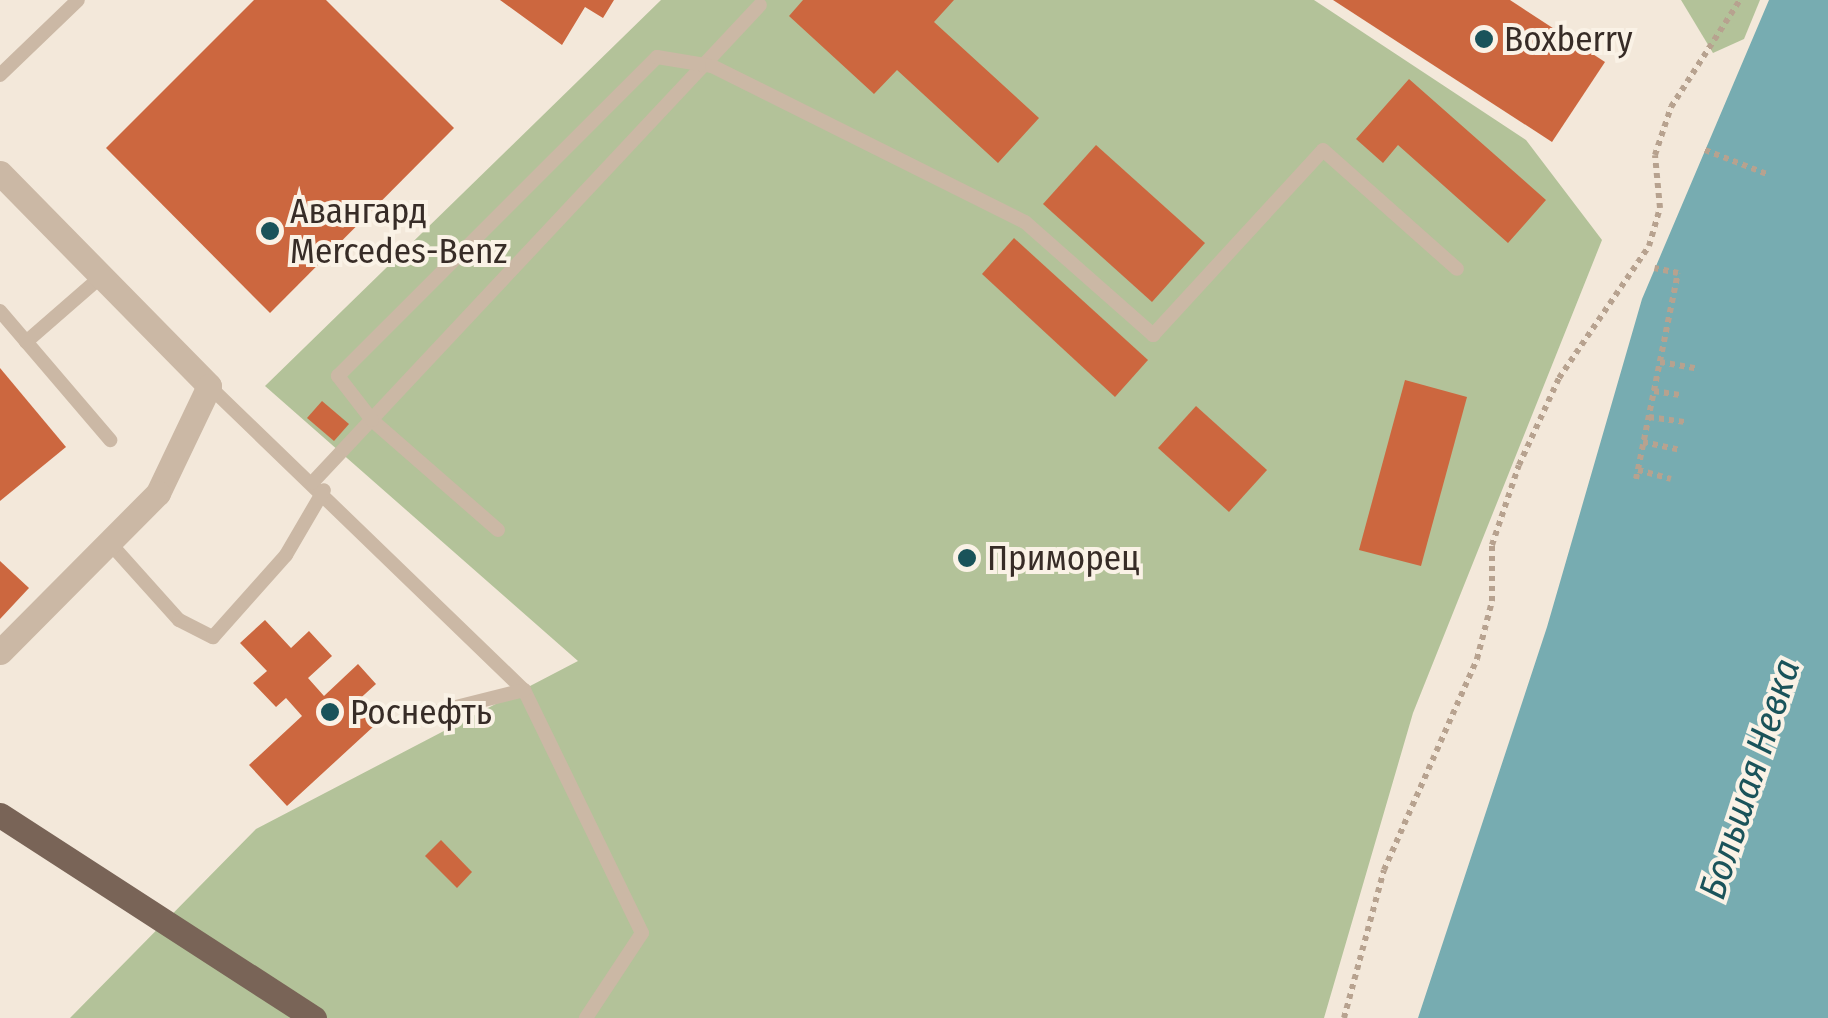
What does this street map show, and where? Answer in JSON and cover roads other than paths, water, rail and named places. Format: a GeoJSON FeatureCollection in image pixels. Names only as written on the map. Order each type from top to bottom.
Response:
{"type":"FeatureCollection","features":[{"type":"Feature","properties":{"kind":"main road"},"geometry":{"type":"LineString","coordinates":[[0,814],[314,1018]]}},
{"type":"Feature","properties":{"kind":"street"},"geometry":{"type":"LineString","coordinates":[[0,174],[103,274],[208,386],[179,462],[0,652]]}},
{"type":"Feature","properties":{"kind":"lane"},"geometry":{"type":"LineString","coordinates":[[0,75],[78,0]]}},
{"type":"Feature","properties":{"kind":"lane"},"geometry":{"type":"LineString","coordinates":[[106,540],[180,620],[213,637],[286,555],[318,487],[372,420],[712,66],[760,5]]}},
{"type":"Feature","properties":{"kind":"lane"},"geometry":{"type":"LineString","coordinates":[[498,530],[372,420],[338,376],[657,57],[712,66],[1025,222],[1153,335],[1323,150],[1457,269]]}},
{"type":"Feature","properties":{"kind":"lane"},"geometry":{"type":"LineString","coordinates":[[26,342],[103,274]]}},
{"type":"Feature","properties":{"kind":"lane"},"geometry":{"type":"LineString","coordinates":[[0,312],[110,440]]}},
{"type":"Feature","properties":{"kind":"lane"},"geometry":{"type":"LineString","coordinates":[[208,386],[318,487],[524,690],[642,932],[586,1018]]}},
{"type":"Feature","properties":{"kind":"lane"},"geometry":{"type":"LineString","coordinates":[[404,720],[524,690]]}},
{"type":"Feature","properties":{"kind":"water","name":"Большая Невка"},"geometry":{"type":"Polygon","coordinates":[[[1769,0],[1828,0],[1828,1018],[1418,1018],[1547,627],[1642,299],[1769,0]]]}},
{"type":"Feature","properties":{"kind":"place","name":"Boxberry"},"geometry":{"type":"Point","coordinates":[1484,39]}},
{"type":"Feature","properties":{"kind":"place","name":"Авангард Mercedes-Benz"},"geometry":{"type":"Point","coordinates":[270,231]}},
{"type":"Feature","properties":{"kind":"place","name":"Приморец"},"geometry":{"type":"Point","coordinates":[967,558]}},
{"type":"Feature","properties":{"kind":"place","name":"Роснефть"},"geometry":{"type":"Point","coordinates":[330,712]}}]}
